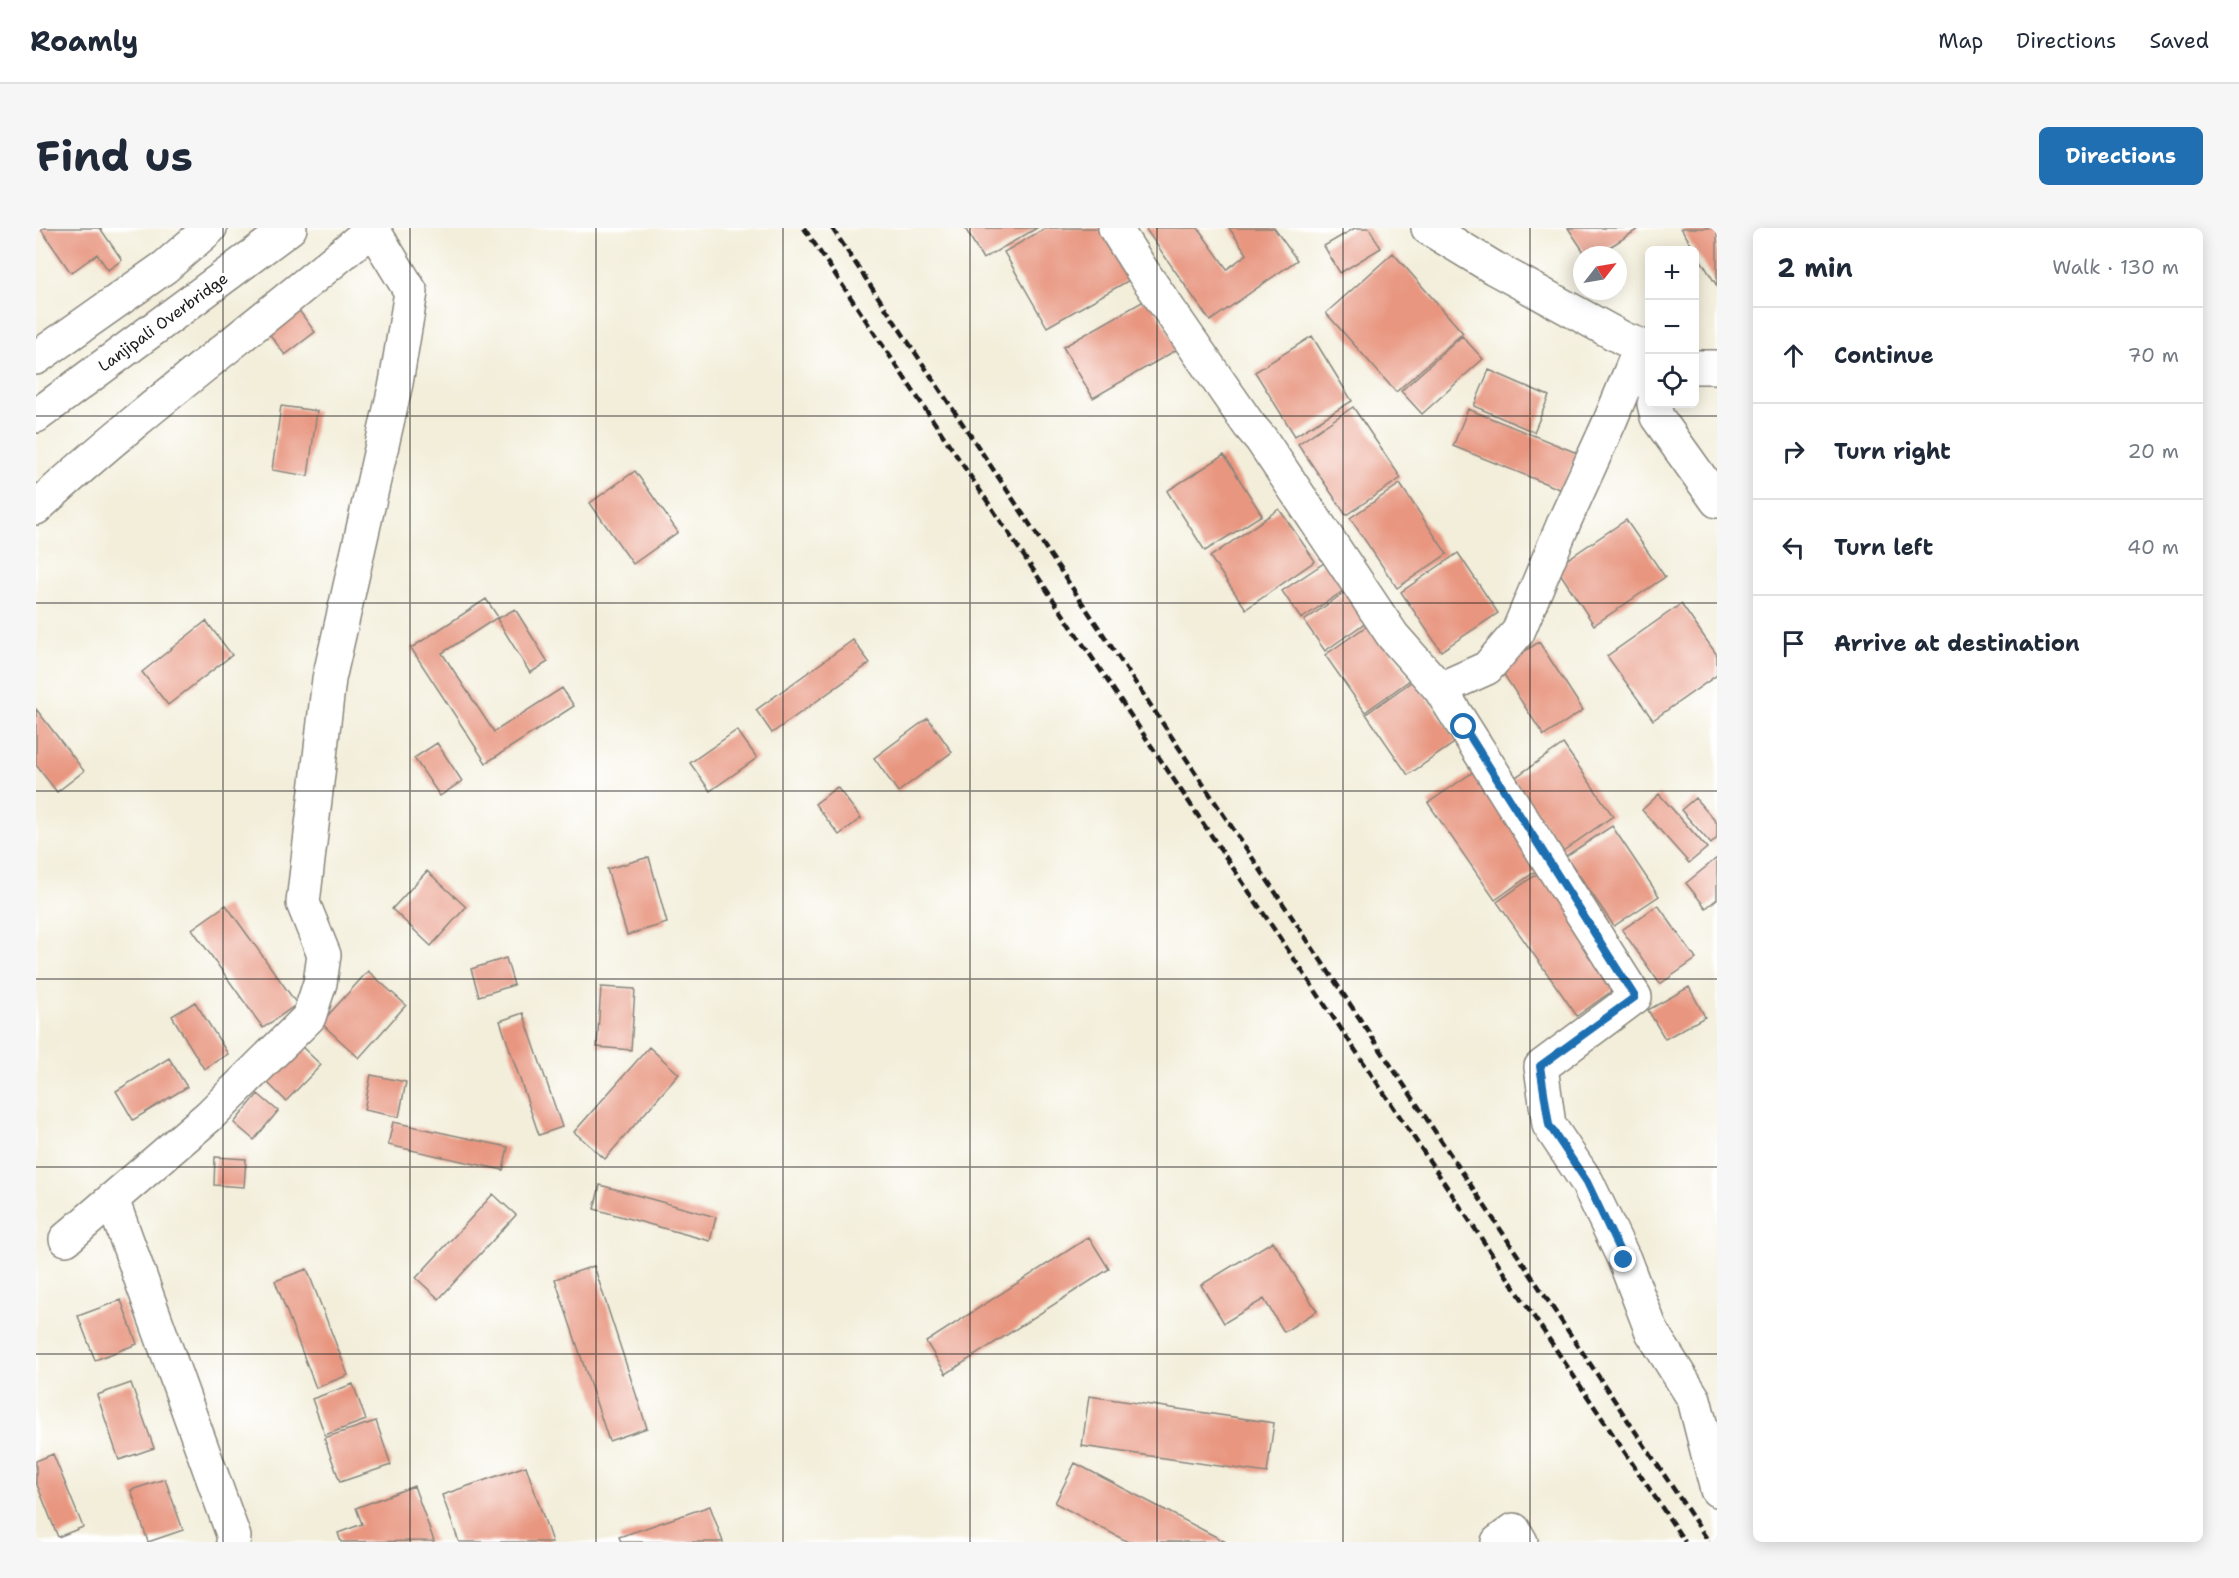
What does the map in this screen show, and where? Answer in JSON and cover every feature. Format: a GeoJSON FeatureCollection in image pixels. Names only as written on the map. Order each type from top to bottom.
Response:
{"type":"FeatureCollection","features":[{"type":"Feature","properties":{"kind":"street"},"geometry":{"type":"LineString","coordinates":[[36,358],[165,267],[210,228]]}},
{"type":"Feature","properties":{"kind":"street","name":"Lanjipali Overbridge"},"geometry":{"type":"LineString","coordinates":[[36,416],[290,228]]}},
{"type":"Feature","properties":{"kind":"street"},"geometry":{"type":"LineString","coordinates":[[36,508],[84,464],[260,323],[372,228],[411,292],[396,383],[329,679],[303,903],[324,955],[320,983],[309,1017],[209,1116],[66,1239]]}},
{"type":"Feature","properties":{"kind":"street"},"geometry":{"type":"LineString","coordinates":[[1115,228],[1149,282],[1268,449],[1393,636],[1440,689],[1635,997],[1540,1066],[1549,1125],[1587,1182],[1624,1260],[1652,1332],[1694,1399],[1717,1490]]}},
{"type":"Feature","properties":{"kind":"street"},"geometry":{"type":"LineString","coordinates":[[1428,228],[1494,268],[1624,339],[1645,347],[1564,520],[1518,632],[1487,668],[1440,689]]}},
{"type":"Feature","properties":{"kind":"street"},"geometry":{"type":"LineString","coordinates":[[1699,368],[1717,367]]}},
{"type":"Feature","properties":{"kind":"street"},"geometry":{"type":"LineString","coordinates":[[1655,408],[1657,417],[1717,501]]}},
{"type":"Feature","properties":{"kind":"street"},"geometry":{"type":"LineString","coordinates":[[112,1199],[234,1537],[233,1542]]}},
{"type":"Feature","properties":{"kind":"street"},"geometry":{"type":"LineString","coordinates":[[1498,1542],[1514,1530],[1521,1542]]}},
{"type":"Feature","properties":{"kind":"building"},"geometry":{"type":"Polygon","coordinates":[[[40,228],[100,228],[122,260],[108,270],[97,254],[71,273],[40,228]]]}},
{"type":"Feature","properties":{"kind":"building"},"geometry":{"type":"Polygon","coordinates":[[[965,228],[1037,228],[983,259],[965,228]]]}},
{"type":"Feature","properties":{"kind":"building"},"geometry":{"type":"Polygon","coordinates":[[[1046,228],[1104,228],[1133,278],[1047,327],[1004,252],[1046,228]]]}},
{"type":"Feature","properties":{"kind":"building"},"geometry":{"type":"Polygon","coordinates":[[[1145,228],[1198,228],[1227,269],[1247,254],[1229,228],[1274,228],[1297,260],[1210,321],[1145,228]]]}},
{"type":"Feature","properties":{"kind":"building"},"geometry":{"type":"Polygon","coordinates":[[[1355,228],[1369,228],[1381,248],[1340,273],[1324,246],[1355,228]]]}},
{"type":"Feature","properties":{"kind":"building"},"geometry":{"type":"Polygon","coordinates":[[[1568,228],[1640,228],[1611,246],[1580,246],[1568,228]]]}},
{"type":"Feature","properties":{"kind":"building"},"geometry":{"type":"Polygon","coordinates":[[[1681,228],[1717,228],[1717,286],[1699,257],[1699,246],[1692,246],[1681,228]]]}},
{"type":"Feature","properties":{"kind":"building"},"geometry":{"type":"Polygon","coordinates":[[[1393,253],[1463,333],[1396,392],[1326,313],[1393,253]]]}},
{"type":"Feature","properties":{"kind":"building"},"geometry":{"type":"Polygon","coordinates":[[[1149,298],[1178,349],[1093,398],[1063,347],[1149,298]]]}},
{"type":"Feature","properties":{"kind":"building"},"geometry":{"type":"Polygon","coordinates":[[[292,301],[315,332],[285,355],[262,324],[292,301]]]}},
{"type":"Feature","properties":{"kind":"building"},"geometry":{"type":"Polygon","coordinates":[[[1312,336],[1352,401],[1295,436],[1255,372],[1312,336]]]}},
{"type":"Feature","properties":{"kind":"building"},"geometry":{"type":"Polygon","coordinates":[[[1462,336],[1483,359],[1422,414],[1401,391],[1462,336]]]}},
{"type":"Feature","properties":{"kind":"building"},"geometry":{"type":"Polygon","coordinates":[[[1489,370],[1549,396],[1534,432],[1474,406],[1489,370]]]}},
{"type":"Feature","properties":{"kind":"building"},"geometry":{"type":"Polygon","coordinates":[[[281,406],[317,411],[308,476],[272,470],[281,406]]]}},
{"type":"Feature","properties":{"kind":"building"},"geometry":{"type":"Polygon","coordinates":[[[1353,407],[1401,478],[1346,515],[1298,444],[1353,407]]]}},
{"type":"Feature","properties":{"kind":"building"},"geometry":{"type":"Polygon","coordinates":[[[1468,409],[1577,453],[1562,490],[1453,446],[1468,409]]]}},
{"type":"Feature","properties":{"kind":"building"},"geometry":{"type":"Polygon","coordinates":[[[1224,455],[1262,515],[1205,551],[1167,491],[1224,455]]]}},
{"type":"Feature","properties":{"kind":"building"},"geometry":{"type":"Polygon","coordinates":[[[635,471],[678,532],[633,564],[590,503],[635,471]]]}},
{"type":"Feature","properties":{"kind":"building"},"geometry":{"type":"Polygon","coordinates":[[[1400,484],[1447,554],[1397,588],[1350,518],[1400,484]]]}},
{"type":"Feature","properties":{"kind":"building"},"geometry":{"type":"Polygon","coordinates":[[[1279,509],[1315,561],[1246,609],[1210,557],[1279,509]]]}},
{"type":"Feature","properties":{"kind":"building"},"geometry":{"type":"Polygon","coordinates":[[[1626,520],[1665,577],[1594,625],[1556,567],[1626,520]]]}},
{"type":"Feature","properties":{"kind":"building"},"geometry":{"type":"Polygon","coordinates":[[[1458,553],[1498,613],[1441,651],[1401,592],[1458,553]]]}},
{"type":"Feature","properties":{"kind":"building"},"geometry":{"type":"Polygon","coordinates":[[[1327,561],[1346,589],[1301,619],[1282,591],[1327,561]]]}},
{"type":"Feature","properties":{"kind":"building"},"geometry":{"type":"Polygon","coordinates":[[[1348,590],[1369,620],[1325,651],[1304,621],[1348,590]]]}},
{"type":"Feature","properties":{"kind":"building"},"geometry":{"type":"Polygon","coordinates":[[[486,599],[498,617],[442,653],[494,732],[562,688],[574,706],[486,763],[411,648],[486,599]]]}},
{"type":"Feature","properties":{"kind":"building"},"geometry":{"type":"Polygon","coordinates":[[[1681,604],[1717,655],[1717,675],[1653,720],[1607,656],[1681,604]]]}},
{"type":"Feature","properties":{"kind":"building"},"geometry":{"type":"Polygon","coordinates":[[[515,609],[548,662],[530,673],[497,619],[515,609]]]}},
{"type":"Feature","properties":{"kind":"building"},"geometry":{"type":"Polygon","coordinates":[[[206,621],[232,655],[168,705],[142,672],[206,621]]]}},
{"type":"Feature","properties":{"kind":"building"},"geometry":{"type":"Polygon","coordinates":[[[1371,623],[1410,680],[1365,712],[1325,655],[1371,623]]]}},
{"type":"Feature","properties":{"kind":"building"},"geometry":{"type":"Polygon","coordinates":[[[853,640],[870,663],[772,733],[756,710],[853,640]]]}},
{"type":"Feature","properties":{"kind":"building"},"geometry":{"type":"Polygon","coordinates":[[[1539,642],[1583,710],[1544,736],[1499,667],[1539,642]]]}},
{"type":"Feature","properties":{"kind":"building"},"geometry":{"type":"Polygon","coordinates":[[[1414,680],[1457,741],[1408,775],[1366,714],[1414,680]]]}},
{"type":"Feature","properties":{"kind":"building"},"geometry":{"type":"Polygon","coordinates":[[[36,709],[84,771],[57,792],[36,765],[36,709]]]}},
{"type":"Feature","properties":{"kind":"building"},"geometry":{"type":"Polygon","coordinates":[[[928,718],[952,752],[898,792],[874,758],[928,718]]]}},
{"type":"Feature","properties":{"kind":"building"},"geometry":{"type":"Polygon","coordinates":[[[737,730],[757,758],[710,791],[690,763],[737,730]]]}},
{"type":"Feature","properties":{"kind":"building"},"geometry":{"type":"Polygon","coordinates":[[[437,743],[462,781],[440,796],[414,758],[437,743]]]}},
{"type":"Feature","properties":{"kind":"building"},"geometry":{"type":"Polygon","coordinates":[[[1563,744],[1613,816],[1563,851],[1513,779],[1563,744]]]}},
{"type":"Feature","properties":{"kind":"building"},"geometry":{"type":"Polygon","coordinates":[[[1476,770],[1543,866],[1495,900],[1428,803],[1476,770]]]}},
{"type":"Feature","properties":{"kind":"building"},"geometry":{"type":"Polygon","coordinates":[[[837,787],[861,818],[839,835],[815,804],[837,787]]]}},
{"type":"Feature","properties":{"kind":"building"},"geometry":{"type":"Polygon","coordinates":[[[1659,794],[1707,848],[1689,863],[1642,810],[1659,794]]]}},
{"type":"Feature","properties":{"kind":"building"},"geometry":{"type":"Polygon","coordinates":[[[1695,798],[1717,823],[1717,838],[1711,844],[1681,810],[1695,798]]]}},
{"type":"Feature","properties":{"kind":"building"},"geometry":{"type":"Polygon","coordinates":[[[1612,826],[1659,896],[1614,926],[1566,856],[1612,826]]]}},
{"type":"Feature","properties":{"kind":"building"},"geometry":{"type":"Polygon","coordinates":[[[649,857],[667,923],[627,935],[607,869],[649,857]]]}},
{"type":"Feature","properties":{"kind":"building"},"geometry":{"type":"Polygon","coordinates":[[[1717,858],[1717,899],[1706,908],[1686,883],[1717,858]]]}},
{"type":"Feature","properties":{"kind":"building"},"geometry":{"type":"Polygon","coordinates":[[[1544,869],[1623,983],[1577,1016],[1497,902],[1544,869]]]}},
{"type":"Feature","properties":{"kind":"building"},"geometry":{"type":"Polygon","coordinates":[[[427,871],[466,907],[431,946],[392,909],[427,871]]]}},
{"type":"Feature","properties":{"kind":"building"},"geometry":{"type":"Polygon","coordinates":[[[226,905],[297,1004],[263,1028],[192,929],[226,905]]]}},
{"type":"Feature","properties":{"kind":"building"},"geometry":{"type":"Polygon","coordinates":[[[1658,905],[1696,959],[1660,984],[1622,930],[1658,905]]]}},
{"type":"Feature","properties":{"kind":"building"},"geometry":{"type":"Polygon","coordinates":[[[506,958],[514,985],[479,996],[471,969],[506,958]]]}},
{"type":"Feature","properties":{"kind":"building"},"geometry":{"type":"Polygon","coordinates":[[[368,971],[406,1005],[359,1058],[321,1023],[368,971]]]}},
{"type":"Feature","properties":{"kind":"building"},"geometry":{"type":"Polygon","coordinates":[[[601,987],[635,989],[631,1050],[597,1047],[601,987]]]}},
{"type":"Feature","properties":{"kind":"building"},"geometry":{"type":"Polygon","coordinates":[[[1689,987],[1705,1017],[1665,1039],[1648,1010],[1689,987]]]}},
{"type":"Feature","properties":{"kind":"building"},"geometry":{"type":"Polygon","coordinates":[[[195,1002],[228,1054],[204,1069],[172,1016],[195,1002]]]}},
{"type":"Feature","properties":{"kind":"building"},"geometry":{"type":"Polygon","coordinates":[[[523,1013],[562,1127],[539,1135],[500,1021],[523,1013]]]}},
{"type":"Feature","properties":{"kind":"building"},"geometry":{"type":"Polygon","coordinates":[[[298,1043],[321,1065],[286,1101],[264,1079],[298,1043]]]}},
{"type":"Feature","properties":{"kind":"building"},"geometry":{"type":"Polygon","coordinates":[[[649,1047],[679,1074],[605,1159],[574,1132],[649,1047]]]}},
{"type":"Feature","properties":{"kind":"building"},"geometry":{"type":"Polygon","coordinates":[[[169,1058],[187,1087],[133,1120],[116,1091],[169,1058]]]}},
{"type":"Feature","properties":{"kind":"building"},"geometry":{"type":"Polygon","coordinates":[[[371,1075],[406,1082],[399,1117],[364,1110],[371,1075]]]}},
{"type":"Feature","properties":{"kind":"building"},"geometry":{"type":"Polygon","coordinates":[[[258,1094],[278,1111],[254,1140],[234,1123],[258,1094]]]}},
{"type":"Feature","properties":{"kind":"building"},"geometry":{"type":"Polygon","coordinates":[[[393,1122],[508,1147],[503,1170],[388,1145],[393,1122]]]}},
{"type":"Feature","properties":{"kind":"building"},"geometry":{"type":"Polygon","coordinates":[[[215,1157],[246,1159],[244,1187],[214,1185],[215,1157]]]}},
{"type":"Feature","properties":{"kind":"building"},"geometry":{"type":"Polygon","coordinates":[[[600,1185],[716,1217],[710,1241],[594,1209],[600,1185]]]}},
{"type":"Feature","properties":{"kind":"building"},"geometry":{"type":"Polygon","coordinates":[[[493,1194],[516,1215],[439,1299],[416,1278],[493,1194]]]}},
{"type":"Feature","properties":{"kind":"building"},"geometry":{"type":"Polygon","coordinates":[[[1089,1237],[1109,1269],[946,1374],[926,1342],[1089,1237]]]}},
{"type":"Feature","properties":{"kind":"building"},"geometry":{"type":"Polygon","coordinates":[[[1273,1241],[1317,1311],[1284,1332],[1264,1299],[1224,1323],[1201,1285],[1273,1241]]]}},
{"type":"Feature","properties":{"kind":"building"},"geometry":{"type":"Polygon","coordinates":[[[594,1266],[647,1428],[609,1441],[555,1279],[594,1266]]]}},
{"type":"Feature","properties":{"kind":"building"},"geometry":{"type":"Polygon","coordinates":[[[307,1269],[348,1375],[316,1388],[275,1281],[307,1269]]]}},
{"type":"Feature","properties":{"kind":"building"},"geometry":{"type":"Polygon","coordinates":[[[121,1300],[137,1344],[95,1360],[78,1316],[121,1300]]]}},
{"type":"Feature","properties":{"kind":"building"},"geometry":{"type":"Polygon","coordinates":[[[131,1383],[154,1448],[119,1460],[97,1395],[131,1383]]]}},
{"type":"Feature","properties":{"kind":"building"},"geometry":{"type":"Polygon","coordinates":[[[353,1384],[366,1420],[325,1435],[312,1399],[353,1384]]]}},
{"type":"Feature","properties":{"kind":"building"},"geometry":{"type":"Polygon","coordinates":[[[1089,1396],[1274,1423],[1267,1473],[1082,1446],[1089,1396]]]}},
{"type":"Feature","properties":{"kind":"building"},"geometry":{"type":"Polygon","coordinates":[[[376,1421],[391,1465],[340,1482],[324,1438],[376,1421]]]}},
{"type":"Feature","properties":{"kind":"building"},"geometry":{"type":"Polygon","coordinates":[[[53,1454],[83,1527],[58,1537],[36,1482],[36,1461],[53,1454]]]}},
{"type":"Feature","properties":{"kind":"building"},"geometry":{"type":"Polygon","coordinates":[[[1075,1463],[1226,1542],[1128,1542],[1055,1503],[1075,1463]]]}},
{"type":"Feature","properties":{"kind":"building"},"geometry":{"type":"Polygon","coordinates":[[[526,1466],[552,1542],[459,1542],[442,1495],[526,1466]]]}},
{"type":"Feature","properties":{"kind":"building"},"geometry":{"type":"Polygon","coordinates":[[[165,1479],[183,1530],[148,1542],[131,1490],[165,1479]]]}},
{"type":"Feature","properties":{"kind":"building"},"geometry":{"type":"Polygon","coordinates":[[[414,1486],[434,1541],[341,1542],[338,1533],[362,1524],[356,1508],[414,1486]]]}},
{"type":"Feature","properties":{"kind":"building"},"geometry":{"type":"Polygon","coordinates":[[[710,1506],[723,1542],[621,1542],[619,1537],[710,1506]]]}},
{"type":"Feature","properties":{"kind":"railway"},"geometry":{"type":"LineString","coordinates":[[804,228],[1685,1542]]}},
{"type":"Feature","properties":{"kind":"railway"},"geometry":{"type":"LineString","coordinates":[[832,228],[1709,1542]]}},
{"type":"Feature","properties":{"kind":"route"},"geometry":{"type":"LineString","coordinates":[[1464,727],[1635,997],[1540,1066],[1549,1125],[1587,1182],[1624,1260]]}}]}
